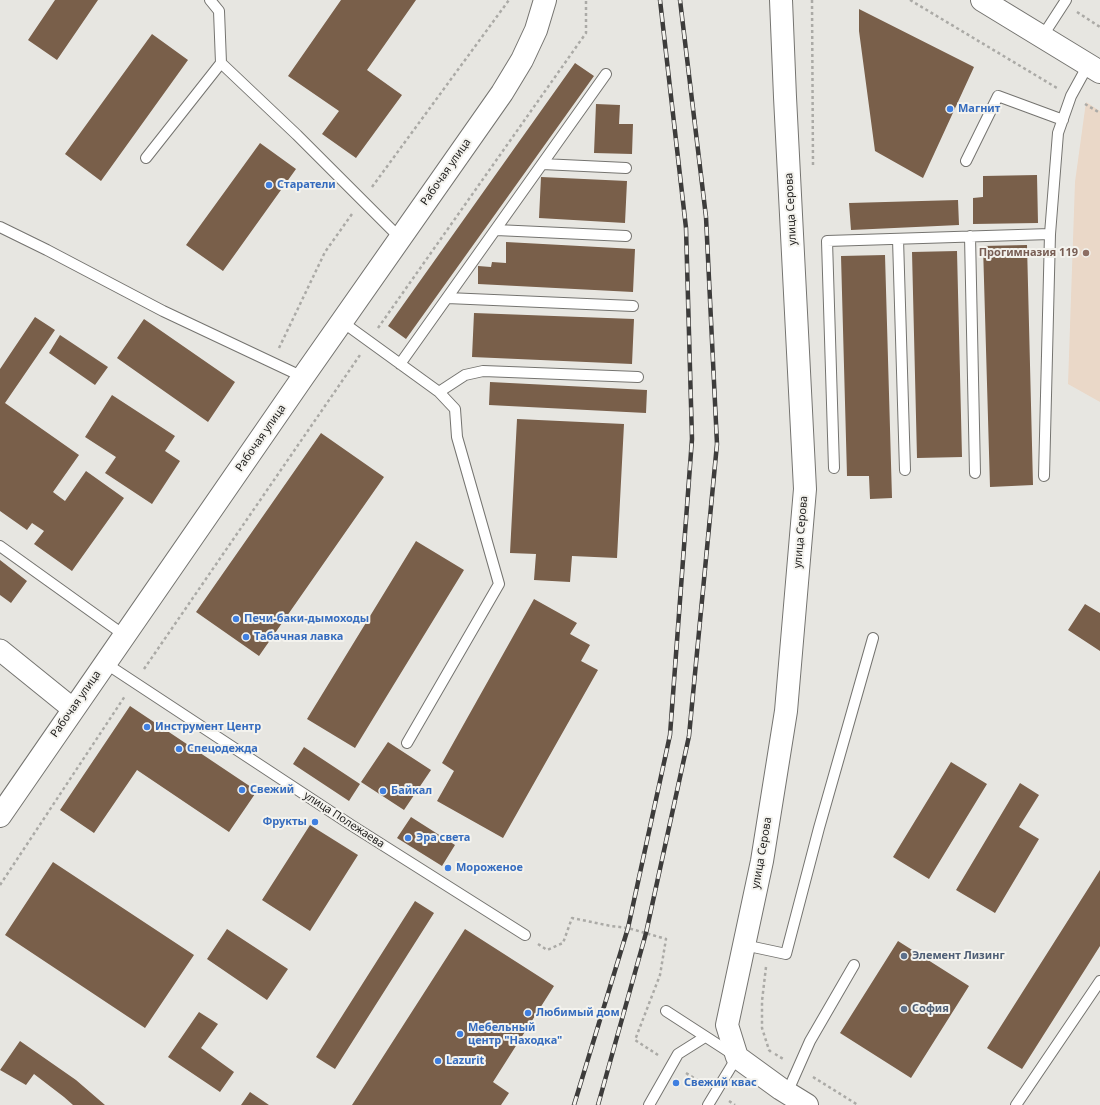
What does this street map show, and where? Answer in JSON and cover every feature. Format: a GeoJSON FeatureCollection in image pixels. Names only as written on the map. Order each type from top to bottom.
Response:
{"type":"FeatureCollection","features":[{"type":"Feature","properties":{"kind":"street","name":"Рабочая улица"},"geometry":{"type":"LineString","coordinates":[[0,816],[341,321],[502,93],[522,60],[536,30],[545,0]]}},
{"type":"Feature","properties":{"kind":"street","name":"улица Серова"},"geometry":{"type":"LineString","coordinates":[[737,1057],[727,1025],[762,861],[786,711],[805,489],[781,0]]}},
{"type":"Feature","properties":{"kind":"street"},"geometry":{"type":"LineString","coordinates":[[982,0],[1094,68]]}},
{"type":"Feature","properties":{"kind":"street"},"geometry":{"type":"LineString","coordinates":[[0,650],[73,709]]}},
{"type":"Feature","properties":{"kind":"street"},"geometry":{"type":"LineString","coordinates":[[737,1057],[806,1105]]}},
{"type":"Feature","properties":{"kind":"lane"},"geometry":{"type":"LineString","coordinates":[[146,158],[221,63],[219,11],[210,0]]}},
{"type":"Feature","properties":{"kind":"lane"},"geometry":{"type":"LineString","coordinates":[[1042,37],[1065,2]]}},
{"type":"Feature","properties":{"kind":"lane"},"geometry":{"type":"LineString","coordinates":[[221,63],[297,135],[400,238]]}},
{"type":"Feature","properties":{"kind":"lane"},"geometry":{"type":"LineString","coordinates":[[1044,476],[1050,234],[1058,133],[1071,96],[1094,68]]}},
{"type":"Feature","properties":{"kind":"lane"},"geometry":{"type":"LineString","coordinates":[[400,364],[606,74]]}},
{"type":"Feature","properties":{"kind":"lane"},"geometry":{"type":"LineString","coordinates":[[966,161],[998,96],[1063,120]]}},
{"type":"Feature","properties":{"kind":"lane"},"geometry":{"type":"LineString","coordinates":[[542,164],[626,168]]}},
{"type":"Feature","properties":{"kind":"lane"},"geometry":{"type":"LineString","coordinates":[[0,227],[163,311],[303,377]]}},
{"type":"Feature","properties":{"kind":"lane"},"geometry":{"type":"LineString","coordinates":[[496,230],[626,236]]}},
{"type":"Feature","properties":{"kind":"lane"},"geometry":{"type":"LineString","coordinates":[[834,468],[827,241],[1050,234]]}},
{"type":"Feature","properties":{"kind":"lane"},"geometry":{"type":"LineString","coordinates":[[970,236],[975,473]]}},
{"type":"Feature","properties":{"kind":"lane"},"geometry":{"type":"LineString","coordinates":[[898,239],[904,470]]}},
{"type":"Feature","properties":{"kind":"lane"},"geometry":{"type":"LineString","coordinates":[[447,298],[633,306]]}},
{"type":"Feature","properties":{"kind":"lane"},"geometry":{"type":"LineString","coordinates":[[341,321],[439,392],[455,408],[458,437],[499,584],[407,743]]}},
{"type":"Feature","properties":{"kind":"lane"},"geometry":{"type":"LineString","coordinates":[[439,392],[465,375],[483,371],[638,377]]}},
{"type":"Feature","properties":{"kind":"lane"},"geometry":{"type":"LineString","coordinates":[[0,546],[124,635]]}},
{"type":"Feature","properties":{"kind":"lane"},"geometry":{"type":"LineString","coordinates":[[744,945],[786,954],[819,828],[873,638]]}},
{"type":"Feature","properties":{"kind":"lane","name":"улица Полежаева"},"geometry":{"type":"LineString","coordinates":[[105,663],[351,826],[525,935]]}},
{"type":"Feature","properties":{"kind":"lane"},"geometry":{"type":"LineString","coordinates":[[787,1093],[810,1041],[854,965]]}},
{"type":"Feature","properties":{"kind":"lane"},"geometry":{"type":"LineString","coordinates":[[1016,1105],[1100,981]]}},
{"type":"Feature","properties":{"kind":"lane"},"geometry":{"type":"LineString","coordinates":[[666,1011],[737,1057],[708,1105]]}},
{"type":"Feature","properties":{"kind":"lane"},"geometry":{"type":"LineString","coordinates":[[649,1105],[678,1054],[705,1037]]}},
{"type":"Feature","properties":{"kind":"path"},"geometry":{"type":"LineString","coordinates":[[274,363],[278,351],[325,252],[509,0]]}},
{"type":"Feature","properties":{"kind":"path"},"geometry":{"type":"LineString","coordinates":[[0,885],[135,682],[369,341],[586,33],[586,0]]}},
{"type":"Feature","properties":{"kind":"path"},"geometry":{"type":"LineString","coordinates":[[910,0],[1100,113]]}},
{"type":"Feature","properties":{"kind":"path"},"geometry":{"type":"LineString","coordinates":[[1065,2],[1100,27]]}},
{"type":"Feature","properties":{"kind":"path"},"geometry":{"type":"LineString","coordinates":[[525,935],[547,950],[563,943],[572,918],[628,928],[646,933]]}},
{"type":"Feature","properties":{"kind":"shaded area","name":"Прогимназия 119"},"geometry":{"type":"Polygon","coordinates":[[[1086,102],[1100,111],[1100,402],[1068,384],[1075,182],[1086,102]]]}},
{"type":"Feature","properties":{"kind":"building"},"geometry":{"type":"Polygon","coordinates":[[[55,0],[98,0],[57,60],[28,40],[55,0]]]}},
{"type":"Feature","properties":{"kind":"building"},"geometry":{"type":"Polygon","coordinates":[[[341,0],[416,0],[367,70],[402,95],[356,158],[322,134],[339,111],[288,76],[341,0]]]}},
{"type":"Feature","properties":{"kind":"building"},"geometry":{"type":"Polygon","coordinates":[[[859,9],[974,67],[923,178],[875,151],[859,31],[859,9]]]}},
{"type":"Feature","properties":{"kind":"building"},"geometry":{"type":"Polygon","coordinates":[[[152,34],[188,60],[101,181],[65,154],[152,34]]]}},
{"type":"Feature","properties":{"kind":"building"},"geometry":{"type":"Polygon","coordinates":[[[575,63],[594,76],[406,339],[388,326],[575,63]]]}},
{"type":"Feature","properties":{"kind":"building"},"geometry":{"type":"Polygon","coordinates":[[[596,104],[620,105],[619,124],[633,124],[632,154],[594,153],[596,104]]]}},
{"type":"Feature","properties":{"kind":"building"},"geometry":{"type":"Polygon","coordinates":[[[260,143],[296,169],[223,271],[186,245],[260,143]]]}},
{"type":"Feature","properties":{"kind":"building"},"geometry":{"type":"Polygon","coordinates":[[[1037,175],[1038,223],[973,224],[973,198],[983,197],[983,176],[1037,175]]]}},
{"type":"Feature","properties":{"kind":"building"},"geometry":{"type":"Polygon","coordinates":[[[541,177],[627,181],[625,223],[539,218],[541,177]]]}},
{"type":"Feature","properties":{"kind":"building"},"geometry":{"type":"Polygon","coordinates":[[[958,200],[959,225],[851,230],[849,203],[958,200]]]}},
{"type":"Feature","properties":{"kind":"building"},"geometry":{"type":"Polygon","coordinates":[[[506,242],[635,249],[633,292],[478,284],[478,266],[491,267],[492,262],[506,263],[506,242]]]}},
{"type":"Feature","properties":{"kind":"building"},"geometry":{"type":"Polygon","coordinates":[[[1027,245],[1033,485],[990,487],[983,246],[1027,245]]]}},
{"type":"Feature","properties":{"kind":"building"},"geometry":{"type":"Polygon","coordinates":[[[957,251],[962,457],[917,458],[912,252],[957,251]]]}},
{"type":"Feature","properties":{"kind":"building"},"geometry":{"type":"Polygon","coordinates":[[[885,255],[892,498],[870,499],[869,476],[847,476],[841,256],[885,255]]]}},
{"type":"Feature","properties":{"kind":"building"},"geometry":{"type":"Polygon","coordinates":[[[474,313],[634,319],[632,364],[472,357],[474,313]]]}},
{"type":"Feature","properties":{"kind":"building"},"geometry":{"type":"Polygon","coordinates":[[[35,317],[55,330],[5,403],[79,455],[53,492],[65,501],[86,471],[124,498],[72,571],[34,544],[44,531],[32,523],[27,530],[0,511],[0,369],[35,317]]]}},
{"type":"Feature","properties":{"kind":"building"},"geometry":{"type":"Polygon","coordinates":[[[144,319],[235,382],[208,422],[117,358],[144,319]]]}},
{"type":"Feature","properties":{"kind":"building"},"geometry":{"type":"Polygon","coordinates":[[[60,335],[108,367],[95,385],[49,353],[60,335]]]}},
{"type":"Feature","properties":{"kind":"building"},"geometry":{"type":"Polygon","coordinates":[[[490,382],[647,390],[646,413],[489,405],[490,382]]]}},
{"type":"Feature","properties":{"kind":"building"},"geometry":{"type":"Polygon","coordinates":[[[112,395],[175,436],[165,451],[180,461],[152,504],[105,473],[116,457],[85,437],[112,395]]]}},
{"type":"Feature","properties":{"kind":"building"},"geometry":{"type":"Polygon","coordinates":[[[517,419],[624,424],[617,558],[572,556],[570,582],[534,580],[536,554],[510,553],[517,419]]]}},
{"type":"Feature","properties":{"kind":"building"},"geometry":{"type":"Polygon","coordinates":[[[321,433],[384,477],[259,656],[196,612],[321,433]]]}},
{"type":"Feature","properties":{"kind":"building"},"geometry":{"type":"Polygon","coordinates":[[[416,541],[464,570],[355,748],[307,719],[416,541]]]}},
{"type":"Feature","properties":{"kind":"building"},"geometry":{"type":"Polygon","coordinates":[[[0,560],[27,581],[11,603],[0,595],[0,560]]]}},
{"type":"Feature","properties":{"kind":"building"},"geometry":{"type":"Polygon","coordinates":[[[534,599],[577,623],[570,634],[590,645],[581,661],[598,670],[503,838],[437,801],[454,771],[442,763],[534,599]]]}},
{"type":"Feature","properties":{"kind":"building"},"geometry":{"type":"Polygon","coordinates":[[[1085,604],[1100,613],[1100,651],[1068,630],[1085,604]]]}},
{"type":"Feature","properties":{"kind":"building"},"geometry":{"type":"Polygon","coordinates":[[[130,706],[257,791],[229,832],[137,770],[94,833],[60,810],[130,706]]]}},
{"type":"Feature","properties":{"kind":"building"},"geometry":{"type":"Polygon","coordinates":[[[388,742],[431,770],[404,810],[361,782],[388,742]]]}},
{"type":"Feature","properties":{"kind":"building"},"geometry":{"type":"Polygon","coordinates":[[[304,747],[360,784],[349,801],[293,764],[304,747]]]}},
{"type":"Feature","properties":{"kind":"building"},"geometry":{"type":"Polygon","coordinates":[[[951,762],[987,784],[929,879],[893,857],[951,762]]]}},
{"type":"Feature","properties":{"kind":"building"},"geometry":{"type":"Polygon","coordinates":[[[1020,783],[1039,795],[1019,827],[1039,839],[995,913],[956,890],[1020,783]]]}},
{"type":"Feature","properties":{"kind":"building"},"geometry":{"type":"Polygon","coordinates":[[[411,817],[455,845],[442,866],[397,838],[411,817]]]}},
{"type":"Feature","properties":{"kind":"building"},"geometry":{"type":"Polygon","coordinates":[[[310,825],[358,855],[310,931],[262,900],[310,825]]]}},
{"type":"Feature","properties":{"kind":"building"},"geometry":{"type":"Polygon","coordinates":[[[53,862],[194,955],[145,1028],[5,935],[53,862]]]}},
{"type":"Feature","properties":{"kind":"building"},"geometry":{"type":"Polygon","coordinates":[[[1100,870],[1100,946],[1022,1069],[987,1048],[1100,870]]]}},
{"type":"Feature","properties":{"kind":"building"},"geometry":{"type":"Polygon","coordinates":[[[415,901],[434,913],[335,1069],[316,1057],[415,901]]]}},
{"type":"Feature","properties":{"kind":"building"},"geometry":{"type":"Polygon","coordinates":[[[227,929],[288,969],[267,1000],[207,959],[227,929]]]}},
{"type":"Feature","properties":{"kind":"building","name":"Мебельный центр \"Находка\""},"geometry":{"type":"Polygon","coordinates":[[[465,929],[554,986],[493,1082],[509,1093],[501,1105],[352,1105],[465,929]]]}},
{"type":"Feature","properties":{"kind":"building"},"geometry":{"type":"Polygon","coordinates":[[[898,941],[969,986],[911,1078],[840,1033],[898,941]]]}},
{"type":"Feature","properties":{"kind":"building"},"geometry":{"type":"Polygon","coordinates":[[[199,1012],[218,1024],[201,1048],[234,1072],[220,1092],[168,1057],[199,1012]]]}},
{"type":"Feature","properties":{"kind":"building"},"geometry":{"type":"Polygon","coordinates":[[[20,1041],[76,1080],[105,1105],[73,1105],[34,1074],[26,1085],[0,1070],[20,1041]]]}},
{"type":"Feature","properties":{"kind":"building"},"geometry":{"type":"Polygon","coordinates":[[[250,1092],[269,1105],[241,1105],[250,1092]]]}},
{"type":"Feature","properties":{"kind":"railway"},"geometry":{"type":"LineString","coordinates":[[574,1105],[628,928],[670,735],[692,439],[686,228],[660,0]]}},
{"type":"Feature","properties":{"kind":"railway"},"geometry":{"type":"LineString","coordinates":[[598,1105],[646,933],[689,736],[717,444],[706,217],[680,0]]}},
{"type":"Feature","properties":{"kind":"place","name":"Магнит"},"geometry":{"type":"Point","coordinates":[950,109]}},
{"type":"Feature","properties":{"kind":"place","name":"Старатели"},"geometry":{"type":"Point","coordinates":[269,185]}},
{"type":"Feature","properties":{"kind":"place","name":"Прогимназия 119"},"geometry":{"type":"Point","coordinates":[1086,253]}},
{"type":"Feature","properties":{"kind":"place","name":"Печи-баки-дымоходы"},"geometry":{"type":"Point","coordinates":[236,619]}},
{"type":"Feature","properties":{"kind":"place","name":"Табачная лавка"},"geometry":{"type":"Point","coordinates":[246,637]}},
{"type":"Feature","properties":{"kind":"place","name":"Инструмент Центр"},"geometry":{"type":"Point","coordinates":[147,727]}},
{"type":"Feature","properties":{"kind":"place","name":"Спецодежда"},"geometry":{"type":"Point","coordinates":[179,749]}},
{"type":"Feature","properties":{"kind":"place","name":"Свежий"},"geometry":{"type":"Point","coordinates":[242,790]}},
{"type":"Feature","properties":{"kind":"place","name":"Байкал"},"geometry":{"type":"Point","coordinates":[383,791]}},
{"type":"Feature","properties":{"kind":"place","name":"Фрукты"},"geometry":{"type":"Point","coordinates":[315,822]}},
{"type":"Feature","properties":{"kind":"place","name":"Эра света"},"geometry":{"type":"Point","coordinates":[408,838]}},
{"type":"Feature","properties":{"kind":"place","name":"Мороженое"},"geometry":{"type":"Point","coordinates":[448,868]}},
{"type":"Feature","properties":{"kind":"place","name":"Элемент Лизинг"},"geometry":{"type":"Point","coordinates":[904,956]}},
{"type":"Feature","properties":{"kind":"place","name":"София"},"geometry":{"type":"Point","coordinates":[904,1009]}},
{"type":"Feature","properties":{"kind":"place","name":"Любимый дом"},"geometry":{"type":"Point","coordinates":[528,1013]}},
{"type":"Feature","properties":{"kind":"place","name":"Мебельный центр \"Находка\""},"geometry":{"type":"Point","coordinates":[460,1034]}},
{"type":"Feature","properties":{"kind":"place","name":"Lazurit"},"geometry":{"type":"Point","coordinates":[438,1061]}},
{"type":"Feature","properties":{"kind":"place","name":"Свежий квас"},"geometry":{"type":"Point","coordinates":[676,1083]}}]}
